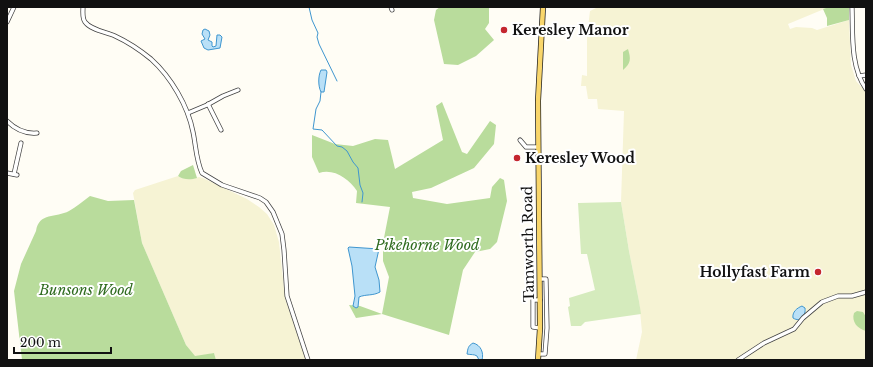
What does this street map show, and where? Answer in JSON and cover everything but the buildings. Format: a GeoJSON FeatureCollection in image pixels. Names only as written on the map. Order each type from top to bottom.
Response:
{"type":"FeatureCollection","features":[{"type":"Feature","properties":{"kind":"main road","name":"Tamworth Road"},"geometry":{"type":"LineString","coordinates":[[538,360],[540,354],[540,279],[538,101],[544,7]]}},
{"type":"Feature","properties":{"kind":"street"},"geometry":{"type":"LineString","coordinates":[[7,22],[14,7]]}},
{"type":"Feature","properties":{"kind":"street"},"geometry":{"type":"LineString","coordinates":[[83,7],[83,16],[86,23],[127,42],[138,49],[155,64],[170,82],[184,103],[188,113],[194,133],[197,155],[202,173],[222,185],[260,198],[266,202],[273,212],[282,234],[287,296],[308,360]]}},
{"type":"Feature","properties":{"kind":"street"},"geometry":{"type":"LineString","coordinates":[[852,7],[854,54],[859,76],[866,89]]}},
{"type":"Feature","properties":{"kind":"street"},"geometry":{"type":"LineString","coordinates":[[859,76],[866,75]]}},
{"type":"Feature","properties":{"kind":"street"},"geometry":{"type":"LineString","coordinates":[[188,113],[238,90]]}},
{"type":"Feature","properties":{"kind":"street"},"geometry":{"type":"LineString","coordinates":[[208,104],[221,130]]}},
{"type":"Feature","properties":{"kind":"street"},"geometry":{"type":"LineString","coordinates":[[7,121],[24,132],[37,133]]}},
{"type":"Feature","properties":{"kind":"street"},"geometry":{"type":"LineString","coordinates":[[520,140],[526,147],[538,147]]}},
{"type":"Feature","properties":{"kind":"street"},"geometry":{"type":"LineString","coordinates":[[7,173],[16,174],[20,145],[26,148]]}},
{"type":"Feature","properties":{"kind":"street"},"geometry":{"type":"LineString","coordinates":[[540,279],[546,279],[547,328],[545,354],[540,354]]}},
{"type":"Feature","properties":{"kind":"street"},"geometry":{"type":"LineString","coordinates":[[738,360],[764,343],[794,328],[803,318],[822,302],[838,296],[852,296],[866,292]]}},
{"type":"Feature","properties":{"kind":"shaded area"},"geometry":{"type":"Polygon","coordinates":[[[596,7],[829,7],[788,24],[790,29],[796,27],[812,28],[817,30],[849,20],[851,65],[856,81],[866,92],[866,360],[636,360],[642,332],[639,301],[621,202],[624,111],[598,109],[597,99],[588,99],[586,86],[581,86],[582,75],[587,76],[587,36],[590,11],[596,7]]]}},
{"type":"Feature","properties":{"kind":"shaded area"},"geometry":{"type":"Polygon","coordinates":[[[178,176],[181,178],[192,179],[199,177],[203,178],[247,199],[267,214],[274,225],[279,242],[285,298],[306,360],[216,360],[214,353],[195,357],[186,345],[142,243],[133,193],[135,190],[178,176]]]}},
{"type":"Feature","properties":{"kind":"green space"},"geometry":{"type":"Polygon","coordinates":[[[440,7],[489,7],[489,23],[485,29],[494,40],[476,56],[458,65],[444,64],[434,20],[436,10],[440,7]]]}},
{"type":"Feature","properties":{"kind":"green space"},"geometry":{"type":"Polygon","coordinates":[[[829,7],[849,7],[849,20],[827,26],[827,18],[823,9],[829,7]]]}},
{"type":"Feature","properties":{"kind":"green space"},"geometry":{"type":"Polygon","coordinates":[[[628,49],[630,61],[623,70],[623,52],[628,49]]]}},
{"type":"Feature","properties":{"kind":"green space","name":"Pikehorne Wood"},"geometry":{"type":"Polygon","coordinates":[[[442,102],[462,152],[467,154],[490,121],[496,125],[494,144],[474,168],[431,188],[412,192],[413,198],[447,204],[490,198],[492,187],[500,178],[504,180],[507,201],[497,242],[490,249],[475,252],[463,270],[449,335],[382,314],[389,277],[383,261],[383,243],[390,207],[356,203],[357,191],[350,182],[336,173],[319,173],[312,157],[312,135],[335,144],[353,146],[375,139],[388,140],[395,169],[443,140],[436,106],[442,102]]]}},
{"type":"Feature","properties":{"kind":"green space"},"geometry":{"type":"Polygon","coordinates":[[[193,165],[197,178],[187,179],[178,176],[181,171],[193,165]]]}},
{"type":"Feature","properties":{"kind":"green space","name":"Bunsons Wood"},"geometry":{"type":"Polygon","coordinates":[[[90,196],[108,201],[134,200],[142,243],[186,345],[195,356],[214,353],[216,360],[22,360],[14,291],[21,264],[38,225],[44,218],[69,211],[90,196]]]}},
{"type":"Feature","properties":{"kind":"green space"},"geometry":{"type":"Polygon","coordinates":[[[621,202],[641,314],[585,322],[581,326],[571,326],[568,307],[570,306],[569,298],[595,290],[587,254],[581,254],[578,203],[621,202]]]}},
{"type":"Feature","properties":{"kind":"green space"},"geometry":{"type":"Polygon","coordinates":[[[349,305],[360,306],[382,314],[356,318],[349,305]]]}},
{"type":"Feature","properties":{"kind":"green space"},"geometry":{"type":"Polygon","coordinates":[[[857,311],[863,312],[866,317],[866,331],[860,329],[854,322],[853,316],[857,311]]]}},
{"type":"Feature","properties":{"kind":"water"},"geometry":{"type":"Polygon","coordinates":[[[205,29],[209,31],[210,35],[208,40],[212,42],[213,47],[216,46],[217,35],[222,37],[220,48],[208,50],[204,48],[201,41],[205,39],[202,34],[203,30],[205,29]]]}},
{"type":"Feature","properties":{"kind":"water"},"geometry":{"type":"Polygon","coordinates":[[[321,70],[326,70],[327,72],[324,92],[321,92],[319,84],[319,75],[321,70]]]}},
{"type":"Feature","properties":{"kind":"water"},"geometry":{"type":"Polygon","coordinates":[[[349,247],[379,249],[375,267],[379,280],[380,292],[359,297],[358,307],[356,308],[353,306],[355,296],[349,247]]]}},
{"type":"Feature","properties":{"kind":"water"},"geometry":{"type":"Polygon","coordinates":[[[802,306],[805,308],[804,316],[798,320],[793,318],[795,310],[802,306]]]}},
{"type":"Feature","properties":{"kind":"water"},"geometry":{"type":"Polygon","coordinates":[[[473,343],[476,344],[481,350],[483,355],[482,360],[479,360],[476,355],[467,354],[468,347],[473,343]]]}},
{"type":"Feature","properties":{"kind":"waterway"},"geometry":{"type":"LineString","coordinates":[[309,7],[312,20],[318,33],[317,37],[319,44],[337,81]]}},
{"type":"Feature","properties":{"kind":"waterway"},"geometry":{"type":"LineString","coordinates":[[321,92],[320,101],[316,109],[313,129],[322,130],[337,146],[342,147],[347,151],[358,168],[360,185],[363,193],[362,202]]}},
{"type":"Feature","properties":{"kind":"place","name":"Keresley Manor"},"geometry":{"type":"Point","coordinates":[504,30]}},
{"type":"Feature","properties":{"kind":"place","name":"Keresley Wood"},"geometry":{"type":"Point","coordinates":[517,158]}},
{"type":"Feature","properties":{"kind":"place","name":"Hollyfast Farm"},"geometry":{"type":"Point","coordinates":[818,272]}}]}
